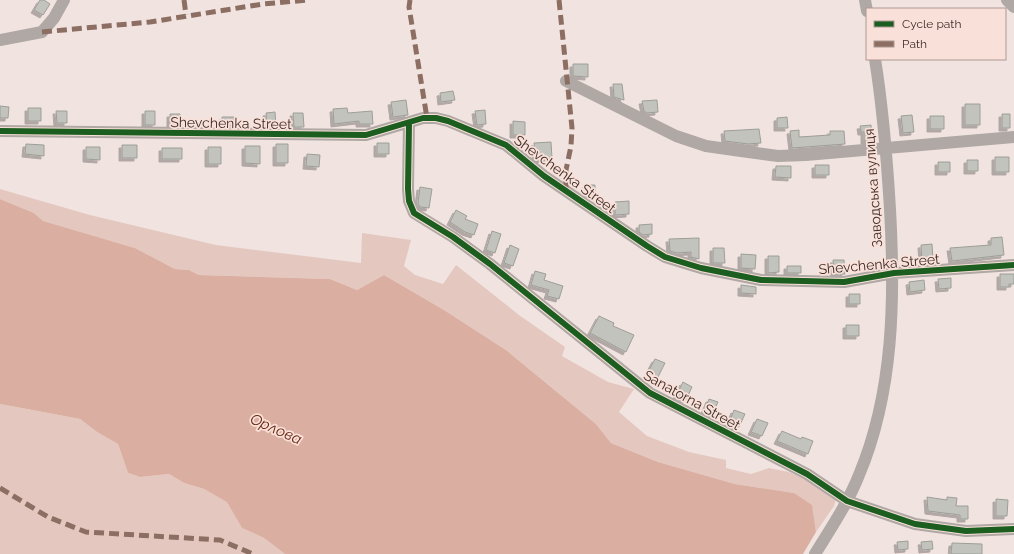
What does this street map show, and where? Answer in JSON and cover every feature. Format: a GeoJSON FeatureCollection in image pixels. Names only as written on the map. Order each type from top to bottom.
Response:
{"type":"FeatureCollection","features":[{"type":"Feature","properties":{"kind":"street"},"geometry":{"type":"LineString","coordinates":[[0,40],[42,32],[54,18],[64,0]]}},
{"type":"Feature","properties":{"kind":"street"},"geometry":{"type":"LineString","coordinates":[[1007,0],[1014,7]]}},
{"type":"Feature","properties":{"kind":"street","name":"Заводська вулиця"},"geometry":{"type":"LineString","coordinates":[[815,554],[847,501],[860,474],[878,414],[892,326],[894,273],[886,147],[875,60]]}},
{"type":"Feature","properties":{"kind":"street"},"geometry":{"type":"LineString","coordinates":[[566,81],[676,136],[706,146],[778,156],[806,155],[1014,137]]}},
{"type":"Feature","properties":{"kind":"street","name":"Shevchenka Street"},"geometry":{"type":"LineString","coordinates":[[0,131],[366,135],[423,118],[436,118],[485,135],[506,145],[544,176],[647,246],[666,257],[701,268],[762,280],[844,282],[894,273],[1014,265]]}},
{"type":"Feature","properties":{"kind":"street","name":"Sanatorna Street"},"geometry":{"type":"LineString","coordinates":[[409,123],[408,189],[409,201],[414,213],[453,237],[490,264],[650,393],[808,474],[847,501],[916,524],[966,531],[1014,529]]}},
{"type":"Feature","properties":{"kind":"shaded area"},"geometry":{"type":"Polygon","coordinates":[[[0,189],[90,215],[216,245],[361,263],[362,233],[411,240],[404,266],[415,275],[443,284],[456,265],[519,315],[565,347],[562,356],[608,382],[634,389],[619,412],[647,436],[689,452],[726,460],[726,468],[751,474],[769,468],[789,472],[828,489],[836,498],[834,506],[816,532],[814,521],[794,493],[735,484],[658,462],[611,443],[596,424],[506,350],[444,310],[384,275],[357,290],[330,279],[199,275],[189,270],[175,269],[135,248],[42,221],[34,213],[0,199],[0,189]]]}},
{"type":"Feature","properties":{"kind":"shaded area"},"geometry":{"type":"Polygon","coordinates":[[[0,404],[80,419],[97,432],[118,444],[128,473],[140,477],[169,474],[184,483],[204,489],[228,502],[242,528],[264,538],[285,554],[0,554],[0,404]]]}},
{"type":"Feature","properties":{"kind":"water","name":"Орлова"},"geometry":{"type":"Polygon","coordinates":[[[0,199],[34,213],[43,221],[135,248],[175,269],[189,270],[199,275],[330,279],[357,290],[384,275],[444,310],[506,350],[596,424],[611,443],[658,462],[735,484],[794,493],[812,505],[816,532],[803,554],[285,554],[264,538],[242,528],[227,502],[204,489],[184,483],[169,474],[140,477],[128,473],[118,444],[97,432],[80,419],[0,404],[0,199]]]}},
{"type":"Feature","properties":{"kind":"building"},"geometry":{"type":"Polygon","coordinates":[[[40,0],[44,0],[50,4],[43,15],[34,10],[40,0]]]}},
{"type":"Feature","properties":{"kind":"building"},"geometry":{"type":"Polygon","coordinates":[[[573,64],[588,64],[588,77],[573,76],[573,64]]]}},
{"type":"Feature","properties":{"kind":"building"},"geometry":{"type":"Polygon","coordinates":[[[613,84],[622,84],[624,100],[614,97],[613,84]]]}},
{"type":"Feature","properties":{"kind":"building"},"geometry":{"type":"Polygon","coordinates":[[[453,91],[455,100],[441,102],[440,93],[453,91]]]}},
{"type":"Feature","properties":{"kind":"building"},"geometry":{"type":"Polygon","coordinates":[[[406,100],[408,115],[393,117],[391,102],[406,100]]]}},
{"type":"Feature","properties":{"kind":"building"},"geometry":{"type":"Polygon","coordinates":[[[657,100],[658,112],[647,113],[644,111],[642,101],[657,100]]]}},
{"type":"Feature","properties":{"kind":"building"},"geometry":{"type":"Polygon","coordinates":[[[965,104],[980,104],[980,125],[965,125],[965,104]]]}},
{"type":"Feature","properties":{"kind":"building"},"geometry":{"type":"Polygon","coordinates":[[[0,106],[9,107],[8,118],[0,118],[0,106]]]}},
{"type":"Feature","properties":{"kind":"building"},"geometry":{"type":"Polygon","coordinates":[[[28,108],[41,108],[41,121],[28,121],[28,108]]]}},
{"type":"Feature","properties":{"kind":"building"},"geometry":{"type":"Polygon","coordinates":[[[347,108],[348,113],[372,111],[373,124],[359,124],[359,121],[334,124],[333,109],[347,108]]]}},
{"type":"Feature","properties":{"kind":"building"},"geometry":{"type":"Polygon","coordinates":[[[485,110],[486,124],[477,125],[475,111],[485,110]]]}},
{"type":"Feature","properties":{"kind":"building"},"geometry":{"type":"Polygon","coordinates":[[[56,111],[67,111],[67,123],[57,123],[56,111]]]}},
{"type":"Feature","properties":{"kind":"building"},"geometry":{"type":"Polygon","coordinates":[[[145,111],[155,111],[155,125],[145,125],[145,111]]]}},
{"type":"Feature","properties":{"kind":"building"},"geometry":{"type":"Polygon","coordinates":[[[275,112],[276,126],[267,126],[266,113],[275,112]]]}},
{"type":"Feature","properties":{"kind":"building"},"geometry":{"type":"Polygon","coordinates":[[[293,113],[303,113],[304,127],[294,127],[293,113]]]}},
{"type":"Feature","properties":{"kind":"building"},"geometry":{"type":"Polygon","coordinates":[[[170,114],[180,114],[180,125],[170,125],[170,114]]]}},
{"type":"Feature","properties":{"kind":"building"},"geometry":{"type":"Polygon","coordinates":[[[1002,114],[1010,114],[1010,128],[1002,128],[1002,114]]]}},
{"type":"Feature","properties":{"kind":"building"},"geometry":{"type":"Polygon","coordinates":[[[912,115],[914,132],[903,133],[901,116],[912,115]]]}},
{"type":"Feature","properties":{"kind":"building"},"geometry":{"type":"Polygon","coordinates":[[[930,116],[944,116],[944,129],[930,129],[930,116]]]}},
{"type":"Feature","properties":{"kind":"building"},"geometry":{"type":"Polygon","coordinates":[[[222,117],[234,117],[235,125],[222,126],[222,117]]]}},
{"type":"Feature","properties":{"kind":"building"},"geometry":{"type":"Polygon","coordinates":[[[787,117],[788,128],[777,128],[777,118],[787,117]]]}},
{"type":"Feature","properties":{"kind":"building"},"geometry":{"type":"Polygon","coordinates":[[[513,121],[525,122],[525,135],[513,135],[513,121]]]}},
{"type":"Feature","properties":{"kind":"building"},"geometry":{"type":"Polygon","coordinates":[[[871,125],[872,141],[864,141],[864,132],[861,132],[860,126],[871,125]]]}},
{"type":"Feature","properties":{"kind":"building"},"geometry":{"type":"Polygon","coordinates":[[[759,129],[761,143],[748,144],[725,141],[724,131],[759,129]]]}},
{"type":"Feature","properties":{"kind":"building"},"geometry":{"type":"Polygon","coordinates":[[[799,130],[799,137],[830,135],[830,131],[844,131],[845,144],[792,148],[790,131],[799,130]]]}},
{"type":"Feature","properties":{"kind":"building"},"geometry":{"type":"Polygon","coordinates":[[[551,142],[552,158],[536,160],[534,143],[551,142]]]}},
{"type":"Feature","properties":{"kind":"building"},"geometry":{"type":"Polygon","coordinates":[[[377,143],[389,143],[389,154],[377,154],[377,143]]]}},
{"type":"Feature","properties":{"kind":"building"},"geometry":{"type":"Polygon","coordinates":[[[26,144],[44,145],[44,156],[25,154],[26,144]]]}},
{"type":"Feature","properties":{"kind":"building"},"geometry":{"type":"Polygon","coordinates":[[[276,144],[288,144],[288,163],[276,163],[276,144]]]}},
{"type":"Feature","properties":{"kind":"building"},"geometry":{"type":"Polygon","coordinates":[[[122,145],[137,145],[137,158],[122,158],[122,145]]]}},
{"type":"Feature","properties":{"kind":"building"},"geometry":{"type":"Polygon","coordinates":[[[245,146],[260,146],[260,164],[245,163],[245,146]]]}},
{"type":"Feature","properties":{"kind":"building"},"geometry":{"type":"Polygon","coordinates":[[[86,147],[100,147],[100,160],[86,159],[86,147]]]}},
{"type":"Feature","properties":{"kind":"building"},"geometry":{"type":"Polygon","coordinates":[[[208,147],[221,147],[221,164],[208,164],[208,147]]]}},
{"type":"Feature","properties":{"kind":"building"},"geometry":{"type":"Polygon","coordinates":[[[162,148],[182,148],[182,159],[162,159],[162,148]]]}},
{"type":"Feature","properties":{"kind":"building"},"geometry":{"type":"Polygon","coordinates":[[[307,154],[320,155],[319,167],[306,166],[307,154]]]}},
{"type":"Feature","properties":{"kind":"building"},"geometry":{"type":"Polygon","coordinates":[[[995,157],[1009,157],[1009,172],[995,172],[995,157]]]}},
{"type":"Feature","properties":{"kind":"building"},"geometry":{"type":"Polygon","coordinates":[[[967,160],[978,160],[978,171],[967,171],[967,160]]]}},
{"type":"Feature","properties":{"kind":"building"},"geometry":{"type":"Polygon","coordinates":[[[938,162],[950,162],[950,172],[938,172],[938,162]]]}},
{"type":"Feature","properties":{"kind":"building"},"geometry":{"type":"Polygon","coordinates":[[[815,165],[829,165],[829,175],[815,175],[815,165]]]}},
{"type":"Feature","properties":{"kind":"building"},"geometry":{"type":"Polygon","coordinates":[[[776,166],[791,166],[791,178],[775,177],[776,166]]]}},
{"type":"Feature","properties":{"kind":"building"},"geometry":{"type":"Polygon","coordinates":[[[585,185],[595,185],[595,197],[585,195],[585,185]]]}},
{"type":"Feature","properties":{"kind":"building"},"geometry":{"type":"Polygon","coordinates":[[[420,187],[432,189],[429,208],[420,207],[418,203],[420,187]]]}},
{"type":"Feature","properties":{"kind":"building"},"geometry":{"type":"Polygon","coordinates":[[[629,201],[629,214],[615,215],[615,202],[629,201]]]}},
{"type":"Feature","properties":{"kind":"building"},"geometry":{"type":"Polygon","coordinates":[[[456,210],[467,216],[465,219],[478,224],[474,235],[465,232],[450,222],[456,210]]]}},
{"type":"Feature","properties":{"kind":"building"},"geometry":{"type":"Polygon","coordinates":[[[652,224],[652,234],[643,235],[639,232],[639,225],[652,224]]]}},
{"type":"Feature","properties":{"kind":"building"},"geometry":{"type":"Polygon","coordinates":[[[492,231],[501,234],[495,253],[486,250],[492,231]]]}},
{"type":"Feature","properties":{"kind":"building"},"geometry":{"type":"Polygon","coordinates":[[[1002,237],[1004,255],[952,261],[950,248],[991,245],[991,238],[1002,237]]]}},
{"type":"Feature","properties":{"kind":"building"},"geometry":{"type":"Polygon","coordinates":[[[699,238],[699,259],[691,257],[691,252],[677,253],[670,251],[669,239],[699,238]]]}},
{"type":"Feature","properties":{"kind":"building"},"geometry":{"type":"Polygon","coordinates":[[[932,244],[933,260],[922,261],[921,245],[932,244]]]}},
{"type":"Feature","properties":{"kind":"building"},"geometry":{"type":"Polygon","coordinates":[[[510,245],[519,249],[513,266],[504,263],[510,245]]]}},
{"type":"Feature","properties":{"kind":"building"},"geometry":{"type":"Polygon","coordinates":[[[713,248],[724,248],[725,263],[713,263],[713,248]]]}},
{"type":"Feature","properties":{"kind":"building"},"geometry":{"type":"Polygon","coordinates":[[[741,254],[756,255],[755,269],[741,268],[741,254]]]}},
{"type":"Feature","properties":{"kind":"building"},"geometry":{"type":"Polygon","coordinates":[[[768,256],[779,256],[779,272],[768,273],[768,256]]]}},
{"type":"Feature","properties":{"kind":"building"},"geometry":{"type":"Polygon","coordinates":[[[833,260],[844,260],[845,274],[834,274],[833,260]]]}},
{"type":"Feature","properties":{"kind":"building"},"geometry":{"type":"Polygon","coordinates":[[[787,266],[801,266],[801,273],[787,273],[787,266]]]}},
{"type":"Feature","properties":{"kind":"building"},"geometry":{"type":"Polygon","coordinates":[[[535,271],[546,274],[544,280],[563,286],[559,299],[547,296],[549,290],[531,285],[535,271]]]}},
{"type":"Feature","properties":{"kind":"building"},"geometry":{"type":"Polygon","coordinates":[[[1000,274],[1014,274],[1014,284],[1009,284],[1009,287],[1000,287],[1000,274]]]}},
{"type":"Feature","properties":{"kind":"building"},"geometry":{"type":"Polygon","coordinates":[[[951,278],[951,288],[939,289],[938,279],[951,278]]]}},
{"type":"Feature","properties":{"kind":"building"},"geometry":{"type":"Polygon","coordinates":[[[924,280],[925,290],[910,292],[909,282],[924,280]]]}},
{"type":"Feature","properties":{"kind":"building"},"geometry":{"type":"Polygon","coordinates":[[[741,285],[756,287],[756,294],[741,293],[741,285]]]}},
{"type":"Feature","properties":{"kind":"building"},"geometry":{"type":"Polygon","coordinates":[[[849,294],[860,294],[860,304],[849,304],[849,294]]]}},
{"type":"Feature","properties":{"kind":"building"},"geometry":{"type":"Polygon","coordinates":[[[599,316],[614,323],[613,326],[634,335],[626,352],[590,333],[599,316]]]}},
{"type":"Feature","properties":{"kind":"building"},"geometry":{"type":"Polygon","coordinates":[[[846,325],[859,325],[859,336],[846,336],[846,325]]]}},
{"type":"Feature","properties":{"kind":"building"},"geometry":{"type":"Polygon","coordinates":[[[655,359],[665,363],[656,381],[646,376],[655,359]]]}},
{"type":"Feature","properties":{"kind":"building"},"geometry":{"type":"Polygon","coordinates":[[[683,382],[692,387],[686,400],[676,396],[683,382]]]}},
{"type":"Feature","properties":{"kind":"building"},"geometry":{"type":"Polygon","coordinates":[[[709,399],[718,402],[712,415],[704,411],[709,399]]]}},
{"type":"Feature","properties":{"kind":"building"},"geometry":{"type":"Polygon","coordinates":[[[734,410],[745,414],[739,427],[729,423],[734,410]]]}},
{"type":"Feature","properties":{"kind":"building"},"geometry":{"type":"Polygon","coordinates":[[[757,419],[768,423],[762,436],[751,432],[757,419]]]}},
{"type":"Feature","properties":{"kind":"building"},"geometry":{"type":"Polygon","coordinates":[[[782,431],[801,439],[802,437],[813,441],[808,454],[777,441],[782,431]]]}},
{"type":"Feature","properties":{"kind":"building"},"geometry":{"type":"Polygon","coordinates":[[[927,497],[947,500],[947,497],[957,498],[956,506],[968,506],[968,519],[960,519],[960,515],[928,511],[927,497]]]}},
{"type":"Feature","properties":{"kind":"building"},"geometry":{"type":"Polygon","coordinates":[[[996,499],[1008,500],[1007,516],[996,516],[996,499]]]}},
{"type":"Feature","properties":{"kind":"building"},"geometry":{"type":"Polygon","coordinates":[[[908,541],[908,549],[898,550],[897,542],[908,541]]]}},
{"type":"Feature","properties":{"kind":"building"},"geometry":{"type":"Polygon","coordinates":[[[932,541],[933,549],[922,550],[921,542],[932,541]]]}},
{"type":"Feature","properties":{"kind":"building"},"geometry":{"type":"Polygon","coordinates":[[[952,543],[982,544],[982,554],[951,554],[952,543]]]}},
{"type":"Feature","properties":{"kind":"marked path"},"geometry":{"type":"LineString","coordinates":[[184,0],[186,15]]}},
{"type":"Feature","properties":{"kind":"marked path"},"geometry":{"type":"LineString","coordinates":[[42,32],[150,22],[263,4],[308,0]]}},
{"type":"Feature","properties":{"kind":"marked path"},"geometry":{"type":"LineString","coordinates":[[410,0],[409,7],[427,118]]}},
{"type":"Feature","properties":{"kind":"marked path"},"geometry":{"type":"LineString","coordinates":[[559,0],[572,128],[571,146],[566,170],[566,190]]}},
{"type":"Feature","properties":{"kind":"marked path"},"geometry":{"type":"LineString","coordinates":[[0,488],[48,517],[86,532],[220,540],[253,554]]}},
{"type":"Feature","properties":{"kind":"cycle path"},"geometry":{"type":"LineString","coordinates":[[0,131],[366,135],[423,118],[436,118],[448,121],[506,145],[544,176],[647,246],[665,257],[701,268],[761,280],[844,282],[894,273],[1014,265]]}},
{"type":"Feature","properties":{"kind":"cycle path"},"geometry":{"type":"LineString","coordinates":[[409,123],[408,189],[409,201],[414,213],[453,237],[490,264],[650,393],[807,474],[847,501],[915,524],[966,531],[1014,529]]}}]}
